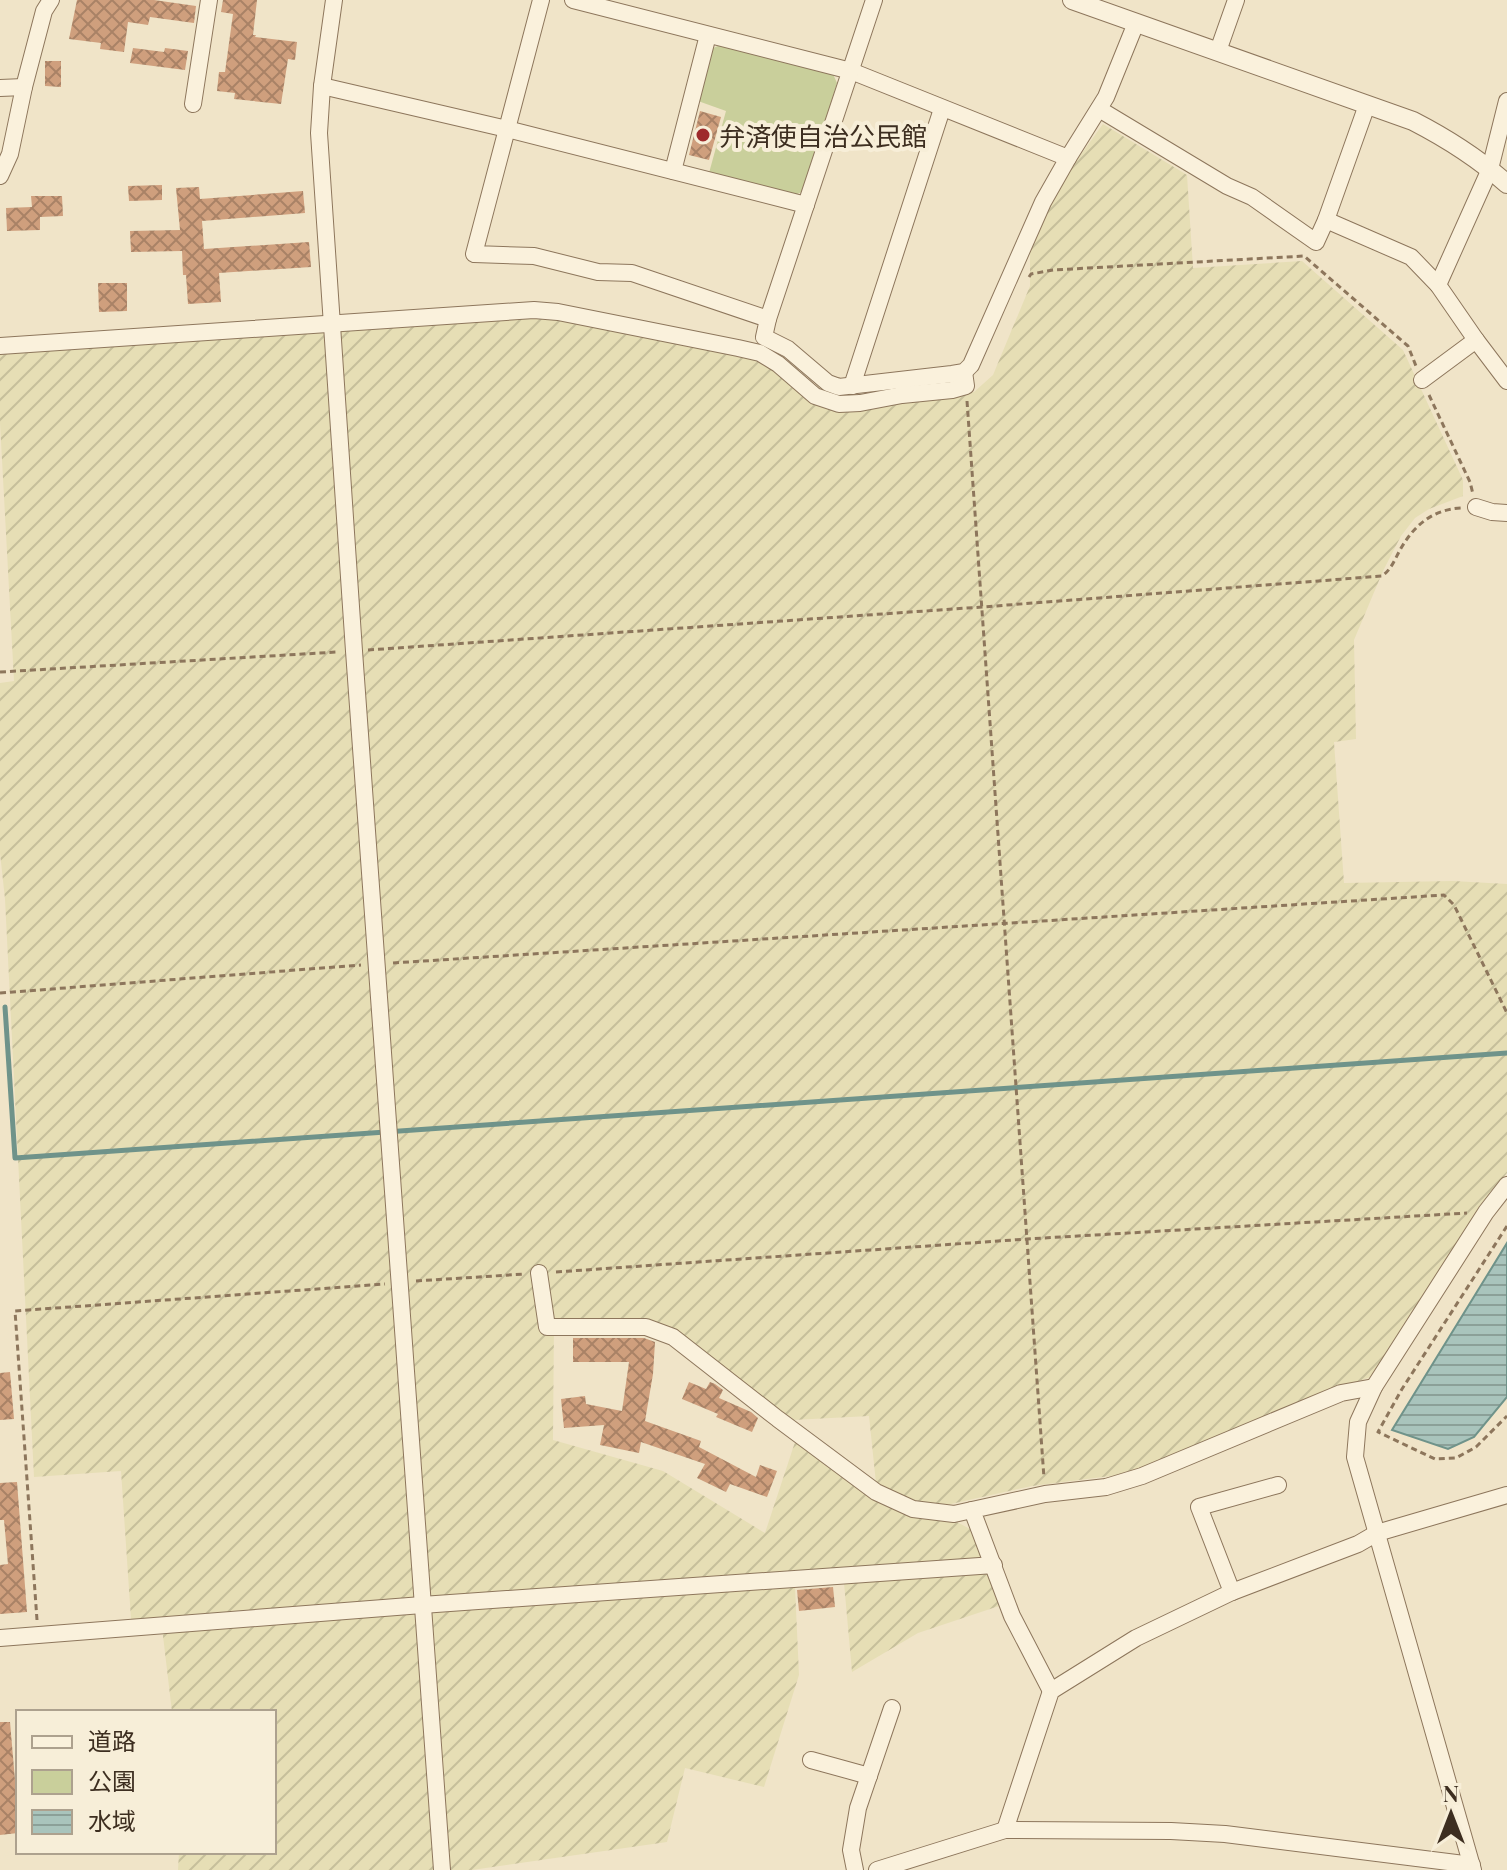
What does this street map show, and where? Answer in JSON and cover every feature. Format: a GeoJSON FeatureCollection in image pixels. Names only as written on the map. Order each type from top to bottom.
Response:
{"type":"FeatureCollection","features":[{"type":"Feature","properties":{"kind":"street"},"geometry":{"type":"LineString","coordinates":[[0,176],[10,154],[44,11],[51,0]]}},
{"type":"Feature","properties":{"kind":"street"},"geometry":{"type":"LineString","coordinates":[[193,104],[209,0]]}},
{"type":"Feature","properties":{"kind":"street"},"geometry":{"type":"LineString","coordinates":[[334,0],[319,133],[330,323],[442,1870]]}},
{"type":"Feature","properties":{"kind":"street"},"geometry":{"type":"LineString","coordinates":[[541,0],[474,254],[534,256],[598,272],[632,273],[768,319]]}},
{"type":"Feature","properties":{"kind":"street"},"geometry":{"type":"LineString","coordinates":[[573,0],[851,71],[1068,158]]}},
{"type":"Feature","properties":{"kind":"street"},"geometry":{"type":"LineString","coordinates":[[874,0],[764,337],[788,349],[828,383],[839,387],[965,379]]}},
{"type":"Feature","properties":{"kind":"street"},"geometry":{"type":"LineString","coordinates":[[1072,0],[1425,128],[1462,148],[1507,184]]}},
{"type":"Feature","properties":{"kind":"street"},"geometry":{"type":"LineString","coordinates":[[1218,51],[1236,0]]}},
{"type":"Feature","properties":{"kind":"street"},"geometry":{"type":"LineString","coordinates":[[0,346],[534,310],[558,312],[760,353],[778,364],[815,396],[839,404],[952,390],[965,379],[1043,202],[1106,97],[1136,23]]}},
{"type":"Feature","properties":{"kind":"street"},"geometry":{"type":"LineString","coordinates":[[673,171],[708,35]]}},
{"type":"Feature","properties":{"kind":"street"},"geometry":{"type":"LineString","coordinates":[[322,86],[507,129],[806,205]]}},
{"type":"Feature","properties":{"kind":"street"},"geometry":{"type":"LineString","coordinates":[[0,88],[24,87]]}},
{"type":"Feature","properties":{"kind":"street"},"geometry":{"type":"LineString","coordinates":[[1438,285],[1490,169],[1507,101]]}},
{"type":"Feature","properties":{"kind":"street"},"geometry":{"type":"LineString","coordinates":[[1099,109],[1227,186],[1252,197],[1316,242],[1367,105]]}},
{"type":"Feature","properties":{"kind":"street"},"geometry":{"type":"LineString","coordinates":[[852,386],[942,109]]}},
{"type":"Feature","properties":{"kind":"street"},"geometry":{"type":"LineString","coordinates":[[1326,220],[1411,257],[1438,285],[1507,381]]}},
{"type":"Feature","properties":{"kind":"street"},"geometry":{"type":"LineString","coordinates":[[1422,380],[1476,340]]}},
{"type":"Feature","properties":{"kind":"street"},"geometry":{"type":"LineString","coordinates":[[1476,507],[1507,513]]}},
{"type":"Feature","properties":{"kind":"street"},"geometry":{"type":"LineString","coordinates":[[877,1870],[1005,1830],[1225,1834],[1473,1868],[1355,1457],[1358,1422],[1374,1387],[1486,1212],[1507,1185]]}},
{"type":"Feature","properties":{"kind":"street"},"geometry":{"type":"LineString","coordinates":[[539,1273],[547,1327],[646,1327],[661,1331],[876,1492],[913,1509],[954,1514],[1045,1494],[1106,1487],[1142,1476],[1341,1393],[1374,1387]]}},
{"type":"Feature","properties":{"kind":"street"},"geometry":{"type":"LineString","coordinates":[[1232,1592],[1199,1507],[1278,1485]]}},
{"type":"Feature","properties":{"kind":"street"},"geometry":{"type":"LineString","coordinates":[[1005,1830],[1051,1691],[1136,1638],[1232,1592],[1358,1544],[1377,1533],[1507,1495]]}},
{"type":"Feature","properties":{"kind":"street"},"geometry":{"type":"LineString","coordinates":[[972,1510],[1012,1616],[1051,1691]]}},
{"type":"Feature","properties":{"kind":"street"},"geometry":{"type":"LineString","coordinates":[[0,1638],[994,1565]]}},
{"type":"Feature","properties":{"kind":"street"},"geometry":{"type":"LineString","coordinates":[[855,1870],[851,1850],[858,1808],[892,1708]]}},
{"type":"Feature","properties":{"kind":"street"},"geometry":{"type":"LineString","coordinates":[[811,1760],[869,1776]]}},
{"type":"Feature","properties":{"kind":"path"},"geometry":{"type":"LineString","coordinates":[[0,672],[354,651],[1382,576],[1388,573],[1406,540],[1429,516],[1452,508],[1476,507],[1470,482],[1408,346],[1304,256],[1053,270],[1031,274],[1024,288]]}},
{"type":"Feature","properties":{"kind":"path"},"geometry":{"type":"LineString","coordinates":[[965,379],[1045,1494]]}},
{"type":"Feature","properties":{"kind":"path"},"geometry":{"type":"LineString","coordinates":[[0,993],[377,964],[1444,895],[1454,905],[1507,1013]]}},
{"type":"Feature","properties":{"kind":"path"},"geometry":{"type":"LineString","coordinates":[[38,1636],[15,1311],[1027,1239],[1486,1212]]}},
{"type":"Feature","properties":{"kind":"path"},"geometry":{"type":"LineString","coordinates":[[1507,1226],[1402,1389],[1378,1432],[1435,1459],[1456,1458],[1476,1447],[1507,1416]]}},
{"type":"Feature","properties":{"kind":"shaded area"},"geometry":{"type":"Polygon","coordinates":[[[1103,124],[1187,175],[1193,268],[1302,261],[1403,350],[1463,480],[1463,496],[1415,518],[1401,536],[1354,640],[1356,739],[1334,742],[1344,883],[1453,881],[1507,884],[1507,1173],[1487,1198],[1371,1377],[1322,1393],[1126,1474],[1032,1486],[942,1506],[908,1503],[876,1483],[869,1416],[793,1420],[676,1335],[554,1322],[553,1440],[663,1471],[765,1533],[796,1439],[881,1502],[953,1520],[972,1530],[984,1552],[999,1606],[918,1633],[852,1672],[844,1583],[795,1587],[799,1675],[764,1787],[685,1768],[667,1842],[472,1870],[178,1870],[179,1854],[276,1854],[276,1710],[172,1710],[161,1619],[131,1619],[121,1471],[34,1477],[5,899],[0,853],[0,683],[14,681],[0,423],[0,354],[539,315],[737,354],[767,363],[841,412],[974,392],[993,375],[1030,286],[1030,245],[1050,197],[1103,124]]]}},
{"type":"Feature","properties":{"kind":"green space"},"geometry":{"type":"Polygon","coordinates":[[[720,45],[833,74],[837,83],[804,191],[795,195],[709,173],[726,111],[698,101],[711,49],[720,45]]]}},
{"type":"Feature","properties":{"kind":"water"},"geometry":{"type":"Polygon","coordinates":[[[1507,1243],[1507,1397],[1474,1437],[1448,1449],[1392,1430],[1507,1243]]]}},
{"type":"Feature","properties":{"kind":"building"},"geometry":{"type":"Polygon","coordinates":[[[77,0],[154,0],[196,6],[194,23],[150,17],[148,25],[128,22],[124,52],[100,49],[101,43],[69,39],[77,0]]]}},
{"type":"Feature","properties":{"kind":"building"},"geometry":{"type":"Polygon","coordinates":[[[223,0],[257,0],[253,35],[297,42],[295,60],[288,59],[281,104],[234,99],[235,93],[217,91],[219,72],[225,72],[233,14],[221,12],[223,0]]]}},
{"type":"Feature","properties":{"kind":"building"},"geometry":{"type":"Polygon","coordinates":[[[133,48],[188,51],[185,70],[130,63],[133,48]]]}},
{"type":"Feature","properties":{"kind":"building"},"geometry":{"type":"Polygon","coordinates":[[[45,61],[61,61],[61,87],[45,86],[45,61]]]}},
{"type":"Feature","properties":{"kind":"building","name":"弁済使自治公民館"},"geometry":{"type":"Polygon","coordinates":[[[700,111],[721,117],[709,160],[689,155],[700,111]]]}},
{"type":"Feature","properties":{"kind":"building"},"geometry":{"type":"Polygon","coordinates":[[[162,185],[162,200],[129,201],[128,186],[162,185]]]}},
{"type":"Feature","properties":{"kind":"building"},"geometry":{"type":"Polygon","coordinates":[[[199,187],[200,199],[303,191],[305,213],[202,221],[204,249],[309,242],[311,267],[219,273],[221,302],[188,304],[182,251],[131,252],[130,231],[180,230],[176,188],[199,187]]]}},
{"type":"Feature","properties":{"kind":"building"},"geometry":{"type":"Polygon","coordinates":[[[31,196],[62,196],[63,216],[40,217],[40,230],[7,231],[6,208],[32,207],[31,196]]]}},
{"type":"Feature","properties":{"kind":"building"},"geometry":{"type":"Polygon","coordinates":[[[98,283],[127,283],[127,311],[99,312],[98,283]]]}},
{"type":"Feature","properties":{"kind":"building"},"geometry":{"type":"Polygon","coordinates":[[[573,1338],[644,1338],[655,1342],[645,1421],[701,1441],[699,1447],[756,1477],[760,1465],[777,1471],[767,1497],[730,1484],[726,1492],[697,1478],[705,1464],[641,1442],[639,1453],[600,1445],[604,1425],[564,1428],[561,1399],[585,1396],[586,1404],[622,1411],[629,1362],[573,1362],[573,1338]]]}},
{"type":"Feature","properties":{"kind":"building"},"geometry":{"type":"Polygon","coordinates":[[[10,1372],[14,1419],[0,1420],[0,1373],[10,1372]]]}},
{"type":"Feature","properties":{"kind":"building"},"geometry":{"type":"Polygon","coordinates":[[[689,1382],[706,1389],[710,1382],[715,1384],[723,1390],[719,1398],[751,1412],[758,1418],[752,1432],[682,1399],[689,1382]]]}},
{"type":"Feature","properties":{"kind":"building"},"geometry":{"type":"Polygon","coordinates":[[[17,1482],[27,1612],[0,1614],[0,1565],[8,1564],[4,1520],[0,1520],[0,1483],[17,1482]]]}},
{"type":"Feature","properties":{"kind":"building"},"geometry":{"type":"Polygon","coordinates":[[[833,1587],[835,1607],[799,1611],[797,1590],[833,1587]]]}},
{"type":"Feature","properties":{"kind":"building"},"geometry":{"type":"Polygon","coordinates":[[[0,1722],[10,1722],[16,1833],[0,1835],[0,1722]]]}},
{"type":"Feature","properties":{"kind":"waterway"},"geometry":{"type":"LineString","coordinates":[[5,1007],[15,1158],[1507,1053]]}},
{"type":"Feature","properties":{"kind":"place","name":"弁済使自治公民館"},"geometry":{"type":"Point","coordinates":[703,135]}}]}
